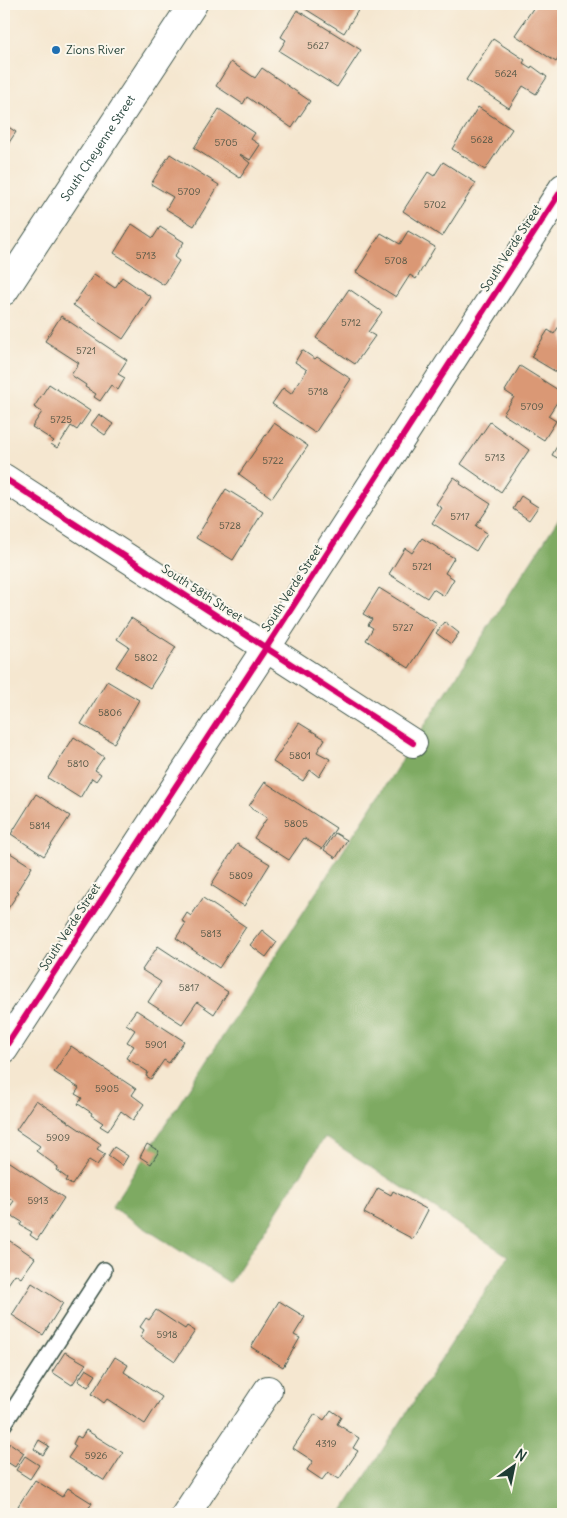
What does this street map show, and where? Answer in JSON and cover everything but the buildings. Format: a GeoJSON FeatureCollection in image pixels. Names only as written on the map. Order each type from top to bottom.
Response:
{"type":"FeatureCollection","features":[{"type":"Feature","properties":{"kind":"street","name":"South Cheyenne Street"},"geometry":{"type":"LineString","coordinates":[[4,291],[193,4]]}},
{"type":"Feature","properties":{"kind":"street","name":"South Verde Street"},"geometry":{"type":"LineString","coordinates":[[4,1049],[563,188]]}},
{"type":"Feature","properties":{"kind":"street","name":"South 58th Street"},"geometry":{"type":"LineString","coordinates":[[4,478],[413,743]]}},
{"type":"Feature","properties":{"kind":"street"},"geometry":{"type":"LineString","coordinates":[[186,1514],[268,1390]]}},
{"type":"Feature","properties":{"kind":"lane"},"geometry":{"type":"LineString","coordinates":[[4,1424],[104,1270]]}},
{"type":"Feature","properties":{"kind":"green space"},"geometry":{"type":"Polygon","coordinates":[[[563,512],[563,1514],[341,1514],[508,1256],[325,1137],[230,1283],[112,1207],[563,512]]]}},
{"type":"Feature","properties":{"kind":"cycle path"},"geometry":{"type":"LineString","coordinates":[[4,1049],[563,188]]}},
{"type":"Feature","properties":{"kind":"cycle path"},"geometry":{"type":"LineString","coordinates":[[4,478],[413,743]]}},
{"type":"Feature","properties":{"kind":"place","name":"Zions River"},"geometry":{"type":"Point","coordinates":[56,50]}}]}
